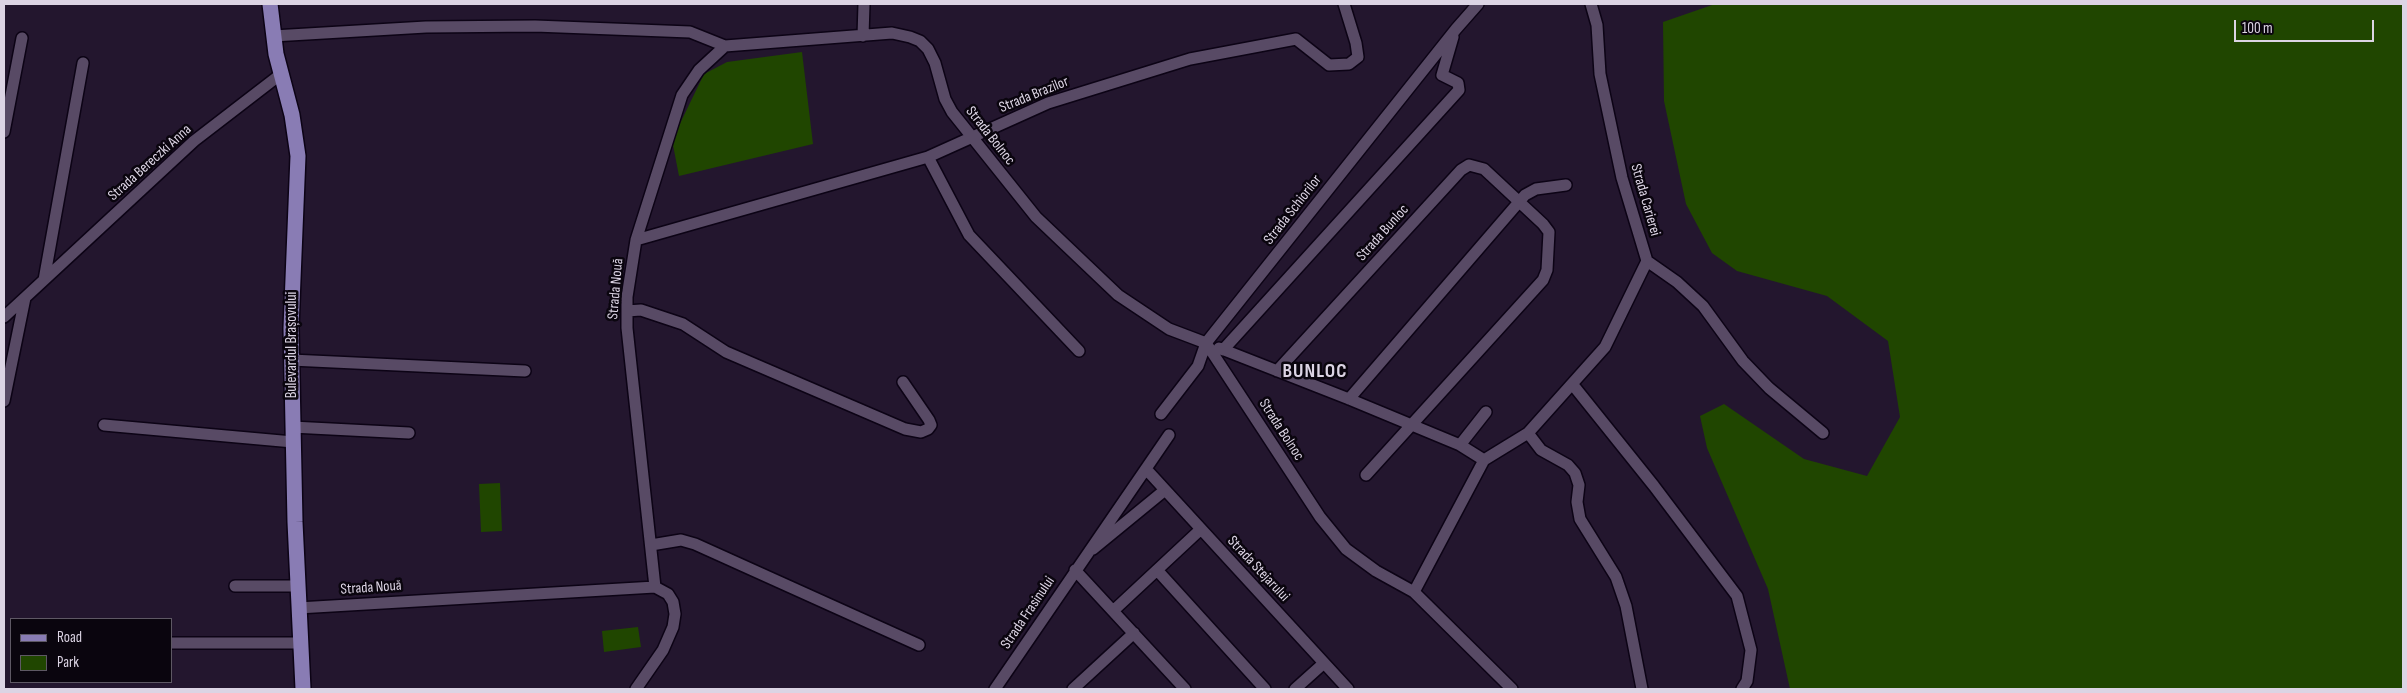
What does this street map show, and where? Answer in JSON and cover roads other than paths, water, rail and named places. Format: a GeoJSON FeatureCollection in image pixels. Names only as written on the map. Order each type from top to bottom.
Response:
{"type":"FeatureCollection","features":[{"type":"Feature","properties":{"kind":"main road","name":"Bulevardul Brașovului"},"geometry":{"type":"LineString","coordinates":[[270,4],[273,36],[294,128],[298,166],[297,221],[291,295],[291,360],[297,586],[303,689]]}},
{"type":"Feature","properties":{"kind":"street"},"geometry":{"type":"LineString","coordinates":[[863,36],[864,4]]}},
{"type":"Feature","properties":{"kind":"street","name":"Strada Brazilor"},"geometry":{"type":"LineString","coordinates":[[636,240],[928,157],[1048,103],[1190,59],[1296,39],[1329,65],[1349,64],[1358,57],[1356,43],[1344,4]]}},
{"type":"Feature","properties":{"kind":"street","name":"Strada Schiorilor"},"geometry":{"type":"LineString","coordinates":[[1161,414],[1198,366],[1206,343],[1456,29],[1478,4]]}},
{"type":"Feature","properties":{"kind":"street","name":"Strada Carierei"},"geometry":{"type":"LineString","coordinates":[[1591,4],[1597,24],[1600,74],[1622,178],[1647,261]]}},
{"type":"Feature","properties":{"kind":"street","name":"Strada Bolnoc"},"geometry":{"type":"LineString","coordinates":[[273,36],[426,27],[535,26],[690,32],[725,46],[892,33],[910,37],[928,48],[935,63],[945,99],[952,112],[1036,217],[1118,295],[1169,328],[1206,343],[1320,517],[1346,549],[1376,571],[1414,592],[1512,689]]}},
{"type":"Feature","properties":{"kind":"street","name":"Strada Schiorilor"},"geometry":{"type":"LineString","coordinates":[[1224,350],[1459,90],[1458,84],[1442,76],[1456,29]]}},
{"type":"Feature","properties":{"kind":"street"},"geometry":{"type":"LineString","coordinates":[[4,132],[22,38]]}},
{"type":"Feature","properties":{"kind":"street","name":"Strada Nouă"},"geometry":{"type":"LineString","coordinates":[[298,608],[655,587],[627,311],[636,240],[682,95],[699,70],[725,46]]}},
{"type":"Feature","properties":{"kind":"street"},"geometry":{"type":"LineString","coordinates":[[44,280],[83,63]]}},
{"type":"Feature","properties":{"kind":"street","name":"Strada Bereczki Anna"},"geometry":{"type":"LineString","coordinates":[[4,318],[194,142],[281,74]]}},
{"type":"Feature","properties":{"kind":"street"},"geometry":{"type":"LineString","coordinates":[[928,157],[969,235],[1079,351]]}},
{"type":"Feature","properties":{"kind":"street","name":"Strada Bunloc"},"geometry":{"type":"LineString","coordinates":[[1277,372],[1461,170],[1468,165],[1484,169],[1520,201],[1549,232],[1547,270],[1543,280],[1410,424]]}},
{"type":"Feature","properties":{"kind":"street"},"geometry":{"type":"LineString","coordinates":[[1349,398],[1520,201],[1536,189],[1566,184]]}},
{"type":"Feature","properties":{"kind":"street"},"geometry":{"type":"LineString","coordinates":[[1414,592],[1484,460],[1528,433],[1573,385],[1605,347],[1647,261],[1677,282],[1703,306],[1743,361],[1769,388],[1793,406],[1822,433]]}},
{"type":"Feature","properties":{"kind":"street"},"geometry":{"type":"LineString","coordinates":[[4,401],[26,298]]}},
{"type":"Feature","properties":{"kind":"street"},"geometry":{"type":"LineString","coordinates":[[627,311],[641,310],[683,324],[726,352],[904,429],[921,432],[928,429],[931,425],[929,420],[903,382]]}},
{"type":"Feature","properties":{"kind":"street"},"geometry":{"type":"LineString","coordinates":[[1206,343],[1277,372],[1349,398],[1460,445],[1484,460]]}},
{"type":"Feature","properties":{"kind":"street"},"geometry":{"type":"LineString","coordinates":[[291,360],[525,371]]}},
{"type":"Feature","properties":{"kind":"street"},"geometry":{"type":"LineString","coordinates":[[1573,385],[1620,442],[1736,596],[1751,650],[1748,676],[1742,689]]}},
{"type":"Feature","properties":{"kind":"street"},"geometry":{"type":"LineString","coordinates":[[1460,445],[1486,412]]}},
{"type":"Feature","properties":{"kind":"street"},"geometry":{"type":"LineString","coordinates":[[1366,475],[1410,424]]}},
{"type":"Feature","properties":{"kind":"street"},"geometry":{"type":"LineString","coordinates":[[104,425],[293,435],[409,433]]}},
{"type":"Feature","properties":{"kind":"street"},"geometry":{"type":"LineString","coordinates":[[1528,433],[1541,450],[1568,465],[1574,473],[1579,485],[1577,502],[1580,519],[1616,577],[1623,599],[1642,689]]}},
{"type":"Feature","properties":{"kind":"street","name":"Strada Frasinului"},"geometry":{"type":"LineString","coordinates":[[995,689],[1169,435]]}},
{"type":"Feature","properties":{"kind":"street","name":"Strada Stejarului"},"geometry":{"type":"LineString","coordinates":[[1146,469],[1348,689]]}},
{"type":"Feature","properties":{"kind":"street","name":"Strada Frasinului"},"geometry":{"type":"LineString","coordinates":[[1086,554],[1165,490]]}},
{"type":"Feature","properties":{"kind":"street"},"geometry":{"type":"LineString","coordinates":[[1113,610],[1201,529]]}},
{"type":"Feature","properties":{"kind":"street"},"geometry":{"type":"LineString","coordinates":[[651,545],[681,540],[695,544],[919,645]]}},
{"type":"Feature","properties":{"kind":"street"},"geometry":{"type":"LineString","coordinates":[[1075,570],[1185,689]]}},
{"type":"Feature","properties":{"kind":"street"},"geometry":{"type":"LineString","coordinates":[[1157,570],[1265,689]]}},
{"type":"Feature","properties":{"kind":"street"},"geometry":{"type":"LineString","coordinates":[[235,586],[297,586]]}},
{"type":"Feature","properties":{"kind":"street"},"geometry":{"type":"LineString","coordinates":[[636,689],[663,650],[673,627],[675,614],[673,602],[668,594],[655,587]]}},
{"type":"Feature","properties":{"kind":"street"},"geometry":{"type":"LineString","coordinates":[[1073,689],[1134,633]]}},
{"type":"Feature","properties":{"kind":"street"},"geometry":{"type":"LineString","coordinates":[[172,644],[300,643]]}},
{"type":"Feature","properties":{"kind":"street"},"geometry":{"type":"LineString","coordinates":[[1295,689],[1324,663]]}},
{"type":"Feature","properties":{"kind":"district","name":"BUNLOC"},"geometry":{"type":"Point","coordinates":[1315,372]}}]}
